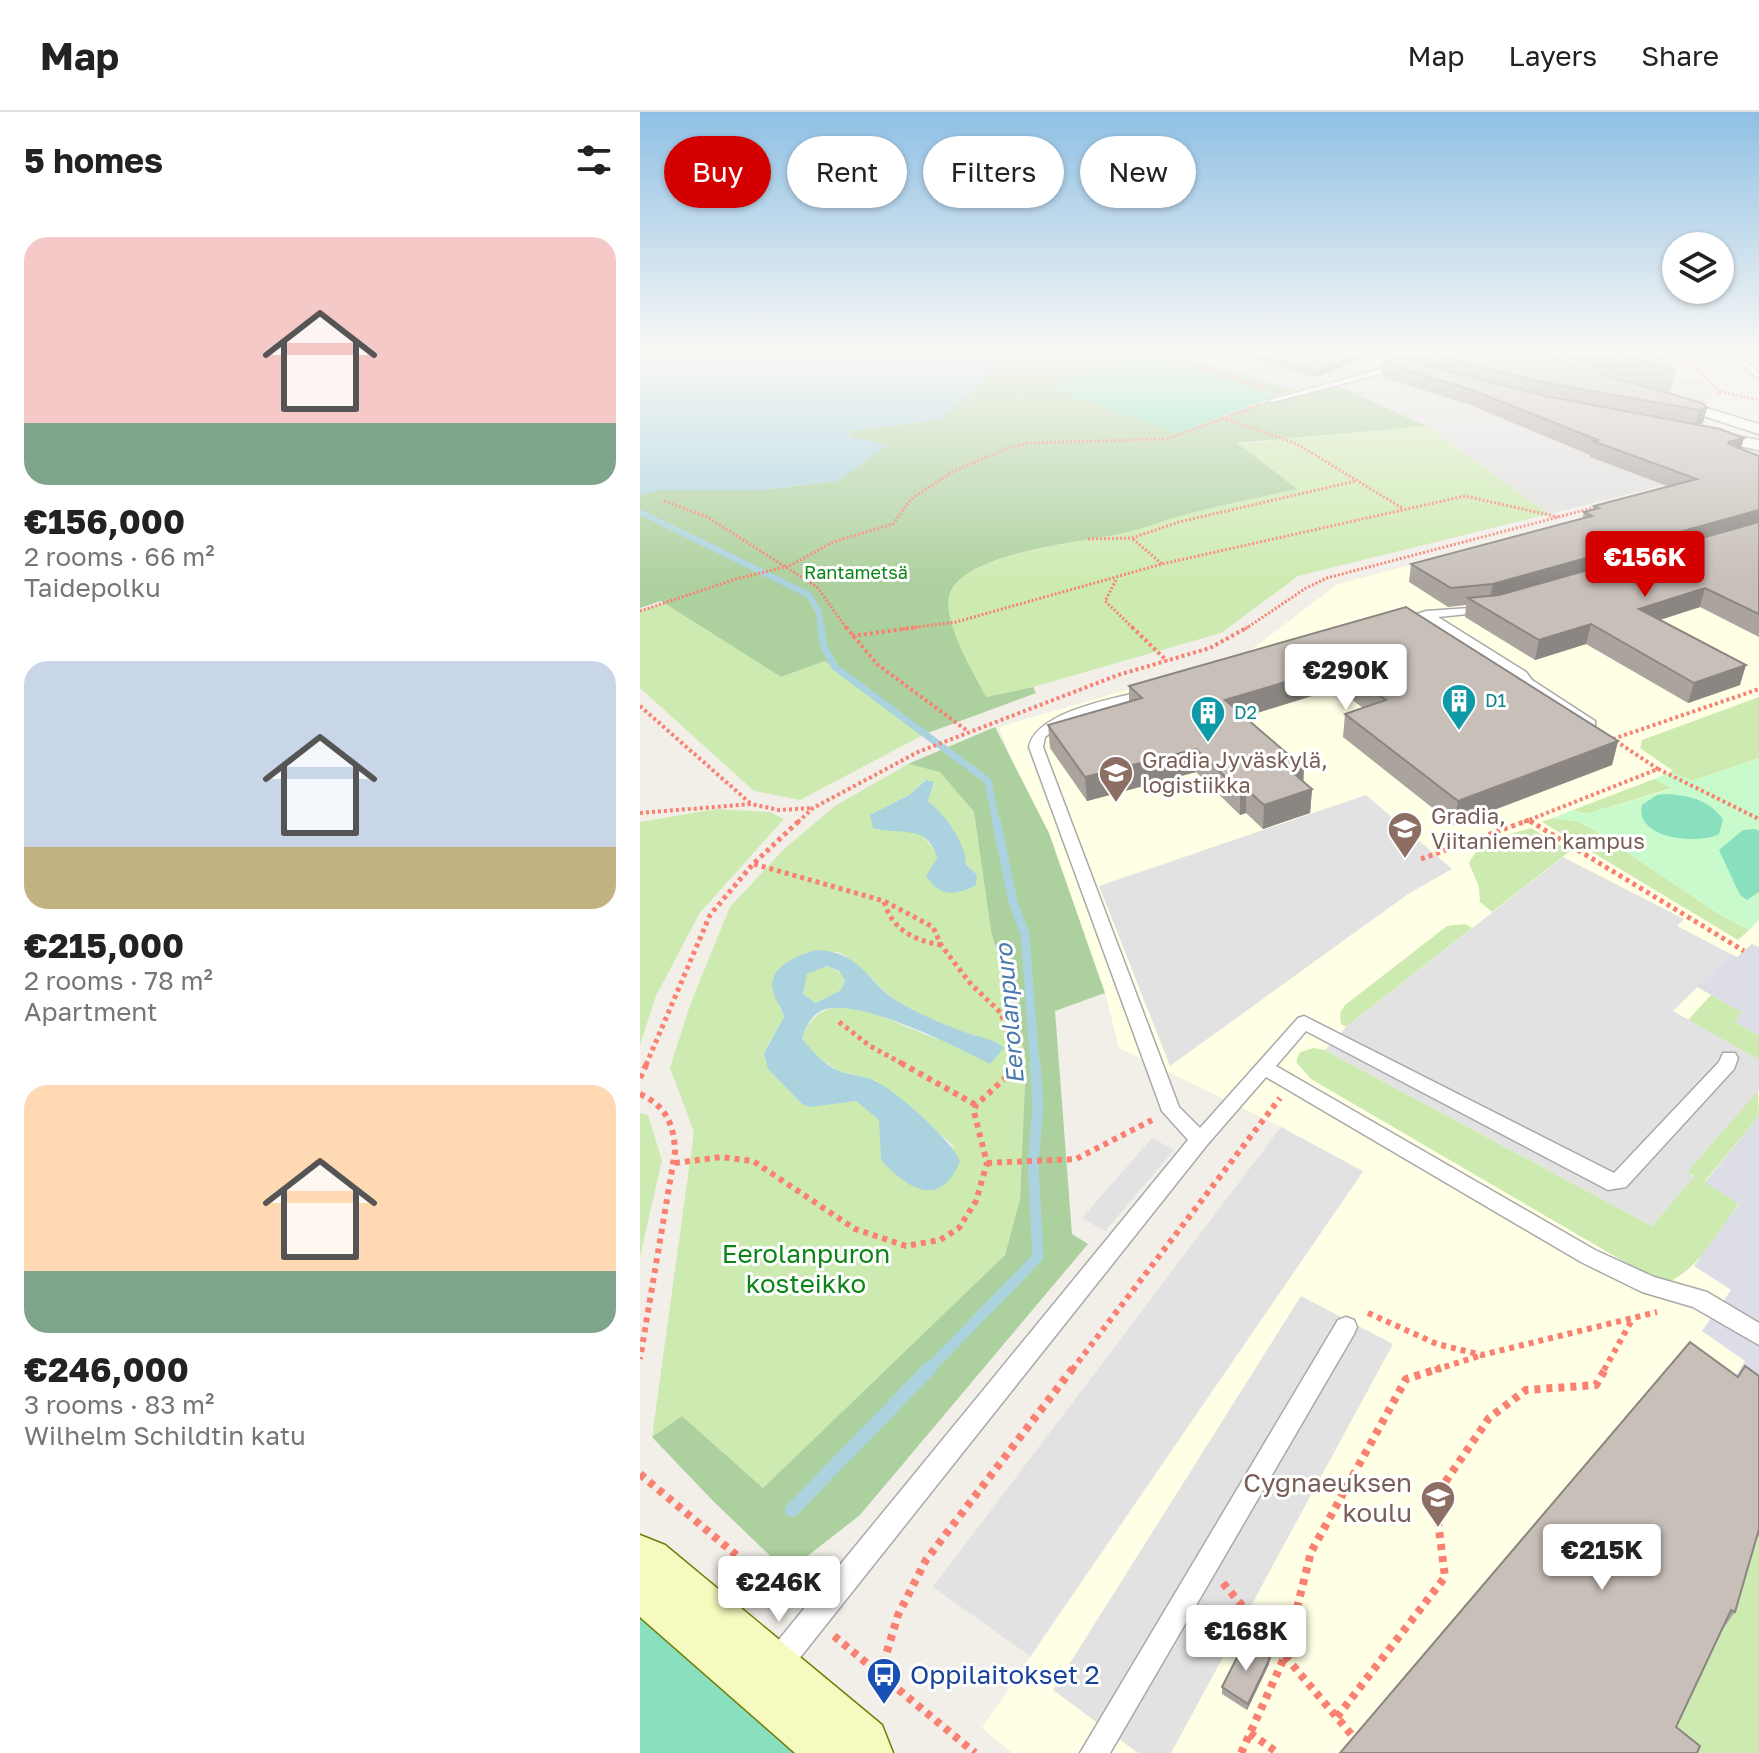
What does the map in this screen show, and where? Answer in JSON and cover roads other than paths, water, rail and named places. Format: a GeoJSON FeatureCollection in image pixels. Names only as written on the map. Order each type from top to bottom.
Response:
{"type":"FeatureCollection","features":[{"type":"Feature","properties":{"kind":"street"},"geometry":{"type":"LineString","coordinates":[[1690,433],[1759,445]]}},
{"type":"Feature","properties":{"kind":"street"},"geometry":{"type":"LineString","coordinates":[[640,1570],[854,1753]]}},
{"type":"Feature","properties":{"kind":"lane"},"geometry":{"type":"LineString","coordinates":[[1381,627],[1426,614],[1491,609]]}},
{"type":"Feature","properties":{"kind":"lane"},"geometry":{"type":"LineString","coordinates":[[1426,614],[1522,675],[1528,683],[1601,731]]}},
{"type":"Feature","properties":{"kind":"lane"},"geometry":{"type":"LineString","coordinates":[[1161,690],[1102,707],[1049,728],[1037,738],[1036,747],[1171,1111],[1200,1140]]}},
{"type":"Feature","properties":{"kind":"lane"},"geometry":{"type":"LineString","coordinates":[[766,1678],[1200,1140],[1304,1022],[1608,1182],[1619,1181],[1728,1064],[1729,1058]]}},
{"type":"Feature","properties":{"kind":"lane"},"geometry":{"type":"LineString","coordinates":[[1264,1068],[1588,1256],[1650,1285],[1699,1299],[1759,1335]]}},
{"type":"Feature","properties":{"kind":"lane"},"geometry":{"type":"LineString","coordinates":[[1094,1753],[1346,1327]]}},
{"type":"Feature","properties":{"kind":"water"},"geometry":{"type":"Polygon","coordinates":[[[640,430],[862,430],[851,431],[851,437],[887,445],[837,481],[762,490],[659,490],[640,496],[640,430]]]}},
{"type":"Feature","properties":{"kind":"water"},"geometry":{"type":"Polygon","coordinates":[[[926,780],[934,782],[928,801],[953,830],[963,848],[966,864],[977,875],[976,885],[954,893],[936,888],[926,876],[937,858],[927,840],[912,833],[873,828],[870,815],[909,795],[926,780]]]}},
{"type":"Feature","properties":{"kind":"water"},"geometry":{"type":"Polygon","coordinates":[[[816,950],[845,956],[890,996],[918,1013],[1004,1048],[990,1064],[904,1024],[854,1009],[834,1008],[819,1012],[810,1020],[805,1031],[802,1038],[823,1061],[839,1071],[871,1079],[884,1086],[923,1117],[947,1142],[960,1161],[943,1186],[923,1190],[891,1170],[881,1160],[879,1120],[856,1101],[810,1107],[802,1104],[768,1069],[764,1053],[784,1017],[773,992],[775,975],[792,959],[816,950]],[[827,966],[807,974],[803,994],[816,1003],[841,990],[845,980],[839,971],[827,966]]]}},
{"type":"Feature","properties":{"kind":"waterway","name":"Eerolanpuro"},"geometry":{"type":"LineString","coordinates":[[640,512],[809,595],[819,612],[821,629]]}},
{"type":"Feature","properties":{"kind":"waterway","name":"Eerolanpuro"},"geometry":{"type":"LineString","coordinates":[[821,627],[824,647],[835,667],[988,781],[996,822]]}},
{"type":"Feature","properties":{"kind":"waterway","name":"Eerolanpuro"},"geometry":{"type":"LineString","coordinates":[[996,820],[1013,902],[1025,934],[1035,1065]]}},
{"type":"Feature","properties":{"kind":"waterway","name":"Eerolanpuro"},"geometry":{"type":"LineString","coordinates":[[928,1370],[1038,1257],[1033,1163],[1038,1106],[1035,1063]]}},
{"type":"Feature","properties":{"kind":"waterway","name":"Eerolanpuro"},"geometry":{"type":"LineString","coordinates":[[792,1510],[930,1368]]}},
{"type":"Feature","properties":{"kind":"place","name":"D1"},"geometry":{"type":"Point","coordinates":[1459,732]}},
{"type":"Feature","properties":{"kind":"place","name":"D2"},"geometry":{"type":"Point","coordinates":[1208,744]}},
{"type":"Feature","properties":{"kind":"place","name":"Gradia Jyväskylä, logistiikka"},"geometry":{"type":"Point","coordinates":[1116,804]}},
{"type":"Feature","properties":{"kind":"place","name":"Gradia, Viitaniemen kampus"},"geometry":{"type":"Point","coordinates":[1405,860]}},
{"type":"Feature","properties":{"kind":"place","name":"Cygnaeuksen koulu"},"geometry":{"type":"Point","coordinates":[1438,1529]}},
{"type":"Feature","properties":{"kind":"place","name":"Oppilaitokset 2"},"geometry":{"type":"Point","coordinates":[884,1706]}},
{"type":"Feature","properties":{"kind":"park label","name":"Rantametsä"},"geometry":{"type":"Point","coordinates":[856,573]}},
{"type":"Feature","properties":{"kind":"park label","name":"Eerolanpuron kosteikko"},"geometry":{"type":"Point","coordinates":[806,1269]}}]}
